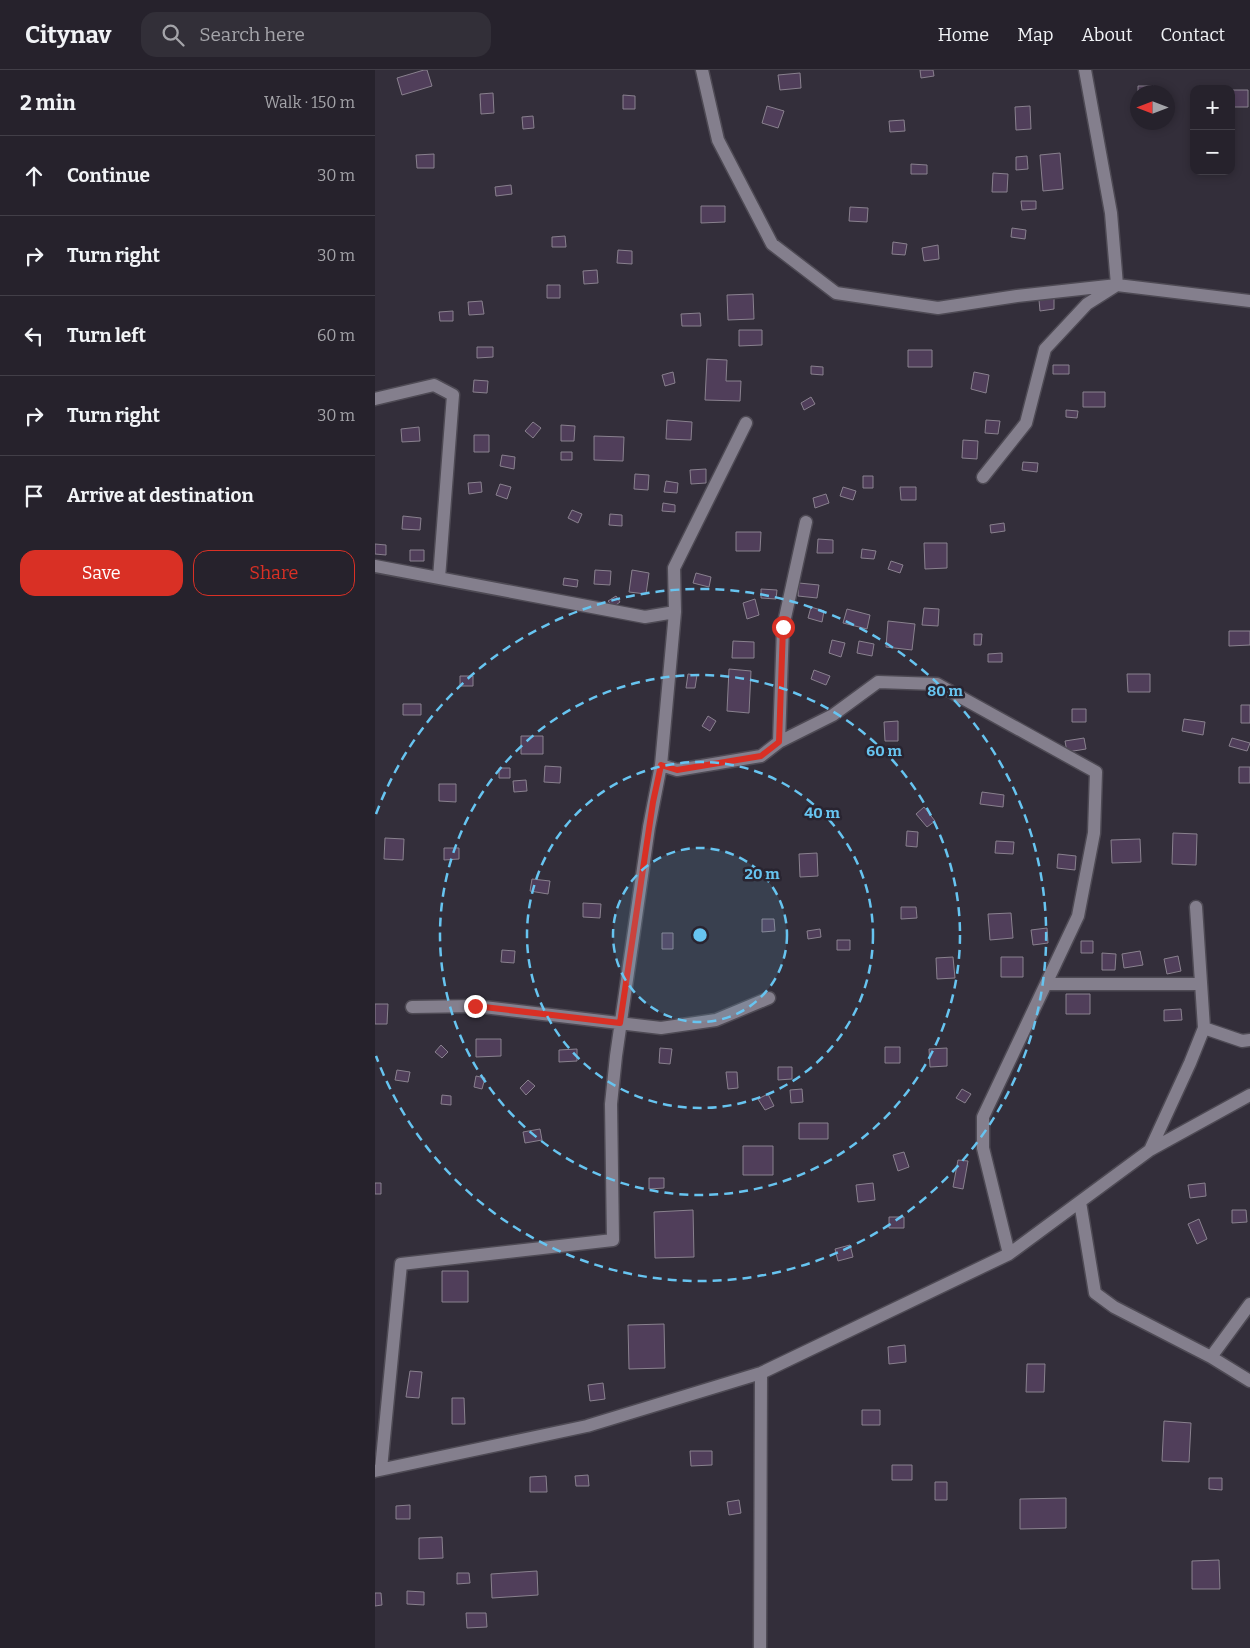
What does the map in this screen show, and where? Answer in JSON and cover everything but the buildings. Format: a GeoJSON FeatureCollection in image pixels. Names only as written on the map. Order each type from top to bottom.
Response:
{"type":"FeatureCollection","features":[{"type":"Feature","properties":{"kind":"street"},"geometry":{"type":"LineString","coordinates":[[702,70],[718,140],[772,244],[835,293],[938,308],[1017,296],[1117,285],[1250,301]]}},
{"type":"Feature","properties":{"kind":"street"},"geometry":{"type":"LineString","coordinates":[[1085,70],[1111,213],[1117,285]]}},
{"type":"Feature","properties":{"kind":"street"},"geometry":{"type":"LineString","coordinates":[[983,478],[1026,423],[1045,349],[1087,304],[1117,285]]}},
{"type":"Feature","properties":{"kind":"street"},"geometry":{"type":"LineString","coordinates":[[375,399],[434,384],[453,395],[439,578]]}},
{"type":"Feature","properties":{"kind":"street"},"geometry":{"type":"LineString","coordinates":[[746,423],[673,568],[675,612],[661,765],[652,810],[620,1023],[611,1104],[613,1240],[401,1264],[378,1470],[587,1426],[761,1373],[1009,1254],[1150,1150],[1250,1095]]}},
{"type":"Feature","properties":{"kind":"street"},"geometry":{"type":"LineString","coordinates":[[779,742],[783,627],[806,522]]}},
{"type":"Feature","properties":{"kind":"street"},"geometry":{"type":"LineString","coordinates":[[375,566],[645,617],[675,612]]}},
{"type":"Feature","properties":{"kind":"street"},"geometry":{"type":"LineString","coordinates":[[661,765],[677,770],[761,756],[779,742],[833,715],[878,682],[937,684],[1096,772],[1094,833],[1079,916],[983,1117],[983,1148],[1009,1254]]}},
{"type":"Feature","properties":{"kind":"street"},"geometry":{"type":"LineString","coordinates":[[1150,1150],[1204,1028],[1196,907]]}},
{"type":"Feature","properties":{"kind":"street"},"geometry":{"type":"LineString","coordinates":[[1046,984],[1201,984]]}},
{"type":"Feature","properties":{"kind":"street"},"geometry":{"type":"LineString","coordinates":[[412,1007],[475,1006],[661,1028],[716,1020],[769,998]]}},
{"type":"Feature","properties":{"kind":"street"},"geometry":{"type":"LineString","coordinates":[[1204,1028],[1242,1041],[1250,1040]]}},
{"type":"Feature","properties":{"kind":"street"},"geometry":{"type":"LineString","coordinates":[[1080,1202],[1095,1293],[1114,1307],[1211,1357],[1250,1380]]}},
{"type":"Feature","properties":{"kind":"street"},"geometry":{"type":"LineString","coordinates":[[1211,1357],[1250,1304]]}},
{"type":"Feature","properties":{"kind":"street"},"geometry":{"type":"LineString","coordinates":[[760,1648],[761,1373]]}},
{"type":"Feature","properties":{"kind":"route"},"geometry":{"type":"LineString","coordinates":[[475,1006],[620,1023],[653,802],[661,765],[677,770],[761,756],[779,742],[783,627]]}}]}
